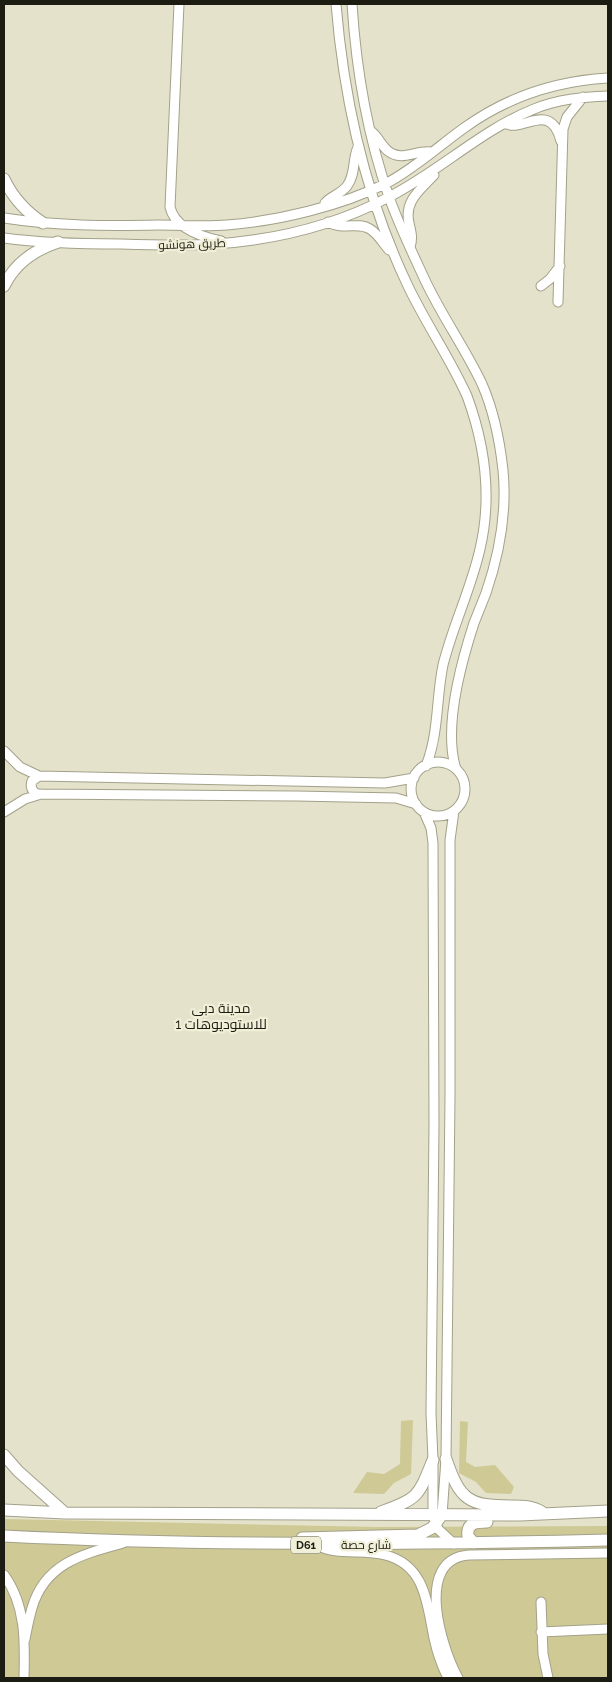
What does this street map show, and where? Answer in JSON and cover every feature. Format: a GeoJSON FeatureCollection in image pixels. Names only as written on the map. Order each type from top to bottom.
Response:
{"type":"FeatureCollection","features":[{"type":"Feature","properties":{"kind":"main road"},"geometry":{"type":"LineString","coordinates":[[4,179],[23,208],[43,223]]}},
{"type":"Feature","properties":{"kind":"main road"},"geometry":{"type":"LineString","coordinates":[[4,286],[12,271],[28,256],[37,250],[58,242]]}},
{"type":"Feature","properties":{"kind":"main road"},"geometry":{"type":"LineString","coordinates":[[4,1455],[18,1471],[65,1513]]}},
{"type":"Feature","properties":{"kind":"main road"},"geometry":{"type":"LineString","coordinates":[[446,1458],[456,1485],[478,1504],[486,1506],[528,1506],[546,1514]]}},
{"type":"Feature","properties":{"kind":"main road"},"geometry":{"type":"LineString","coordinates":[[374,1515],[412,1499],[422,1487],[433,1460]]}},
{"type":"Feature","properties":{"kind":"main road"},"geometry":{"type":"LineString","coordinates":[[4,1510],[65,1513],[374,1515],[437,1518],[608,1511]]}},
{"type":"Feature","properties":{"kind":"main road"},"geometry":{"type":"LineString","coordinates":[[474,1543],[467,1532],[472,1524],[477,1522],[510,1521],[520,1515]]}},
{"type":"Feature","properties":{"kind":"main road"},"geometry":{"type":"LineString","coordinates":[[273,1544],[296,1539],[320,1537],[418,1535],[426,1532],[437,1518]]}},
{"type":"Feature","properties":{"kind":"main road","name":"شارع حصة"},"geometry":{"type":"LineString","coordinates":[[4,1536],[317,1545],[608,1540]]}},
{"type":"Feature","properties":{"kind":"street"},"geometry":{"type":"LineString","coordinates":[[179,4],[171,213],[181,225],[210,238],[231,243]]}},
{"type":"Feature","properties":{"kind":"street"},"geometry":{"type":"LineString","coordinates":[[336,4],[344,76],[370,190],[393,254],[416,302],[468,396],[482,447],[486,511],[480,549],[447,652],[439,692],[434,740],[426,766]]}},
{"type":"Feature","properties":{"kind":"street"},"geometry":{"type":"LineString","coordinates":[[352,4],[358,64],[371,132],[389,197],[431,294],[482,385],[499,445],[504,482],[503,511],[497,552],[486,592],[469,640],[456,694],[451,739],[452,754],[456,769],[464,782],[464,799],[454,812],[444,816],[434,816],[424,812]]}},
{"type":"Feature","properties":{"kind":"street","name":"طريق هونشو"},"geometry":{"type":"LineString","coordinates":[[4,218],[92,226],[228,225],[259,221],[322,207],[385,184],[409,170],[480,117],[517,97],[556,85],[608,78]]}},
{"type":"Feature","properties":{"kind":"street"},"geometry":{"type":"LineString","coordinates":[[410,248],[412,235],[408,216],[410,203],[442,165],[489,132],[521,114],[550,103],[583,97],[608,96]]}},
{"type":"Feature","properties":{"kind":"street"},"geometry":{"type":"LineString","coordinates":[[558,302],[563,129],[567,117],[583,97]]}},
{"type":"Feature","properties":{"kind":"street"},"geometry":{"type":"LineString","coordinates":[[505,123],[511,126],[537,119],[548,122],[556,129],[562,149]]}},
{"type":"Feature","properties":{"kind":"street"},"geometry":{"type":"LineString","coordinates":[[371,132],[394,155],[404,156],[431,152]]}},
{"type":"Feature","properties":{"kind":"street"},"geometry":{"type":"LineString","coordinates":[[322,207],[327,200],[340,193],[348,185],[352,176],[355,154],[359,147]]}},
{"type":"Feature","properties":{"kind":"street","name":"طريق هونشو"},"geometry":{"type":"LineString","coordinates":[[4,238],[58,242],[176,245],[231,243],[280,235],[328,222],[375,204],[419,181],[442,165]]}},
{"type":"Feature","properties":{"kind":"street"},"geometry":{"type":"LineString","coordinates":[[170,202],[182,218],[194,224]]}},
{"type":"Feature","properties":{"kind":"street"},"geometry":{"type":"LineString","coordinates":[[328,222],[335,226],[359,226],[372,230],[393,254]]}},
{"type":"Feature","properties":{"kind":"street"},"geometry":{"type":"LineString","coordinates":[[541,286],[550,279],[560,266]]}},
{"type":"Feature","properties":{"kind":"street"},"geometry":{"type":"LineString","coordinates":[[4,750],[20,767],[39,776],[385,783],[414,778]]}},
{"type":"Feature","properties":{"kind":"street"},"geometry":{"type":"LineString","coordinates":[[454,1544],[441,1533],[437,1518],[431,1413],[434,1124],[433,843],[431,828],[424,812],[416,804],[412,791],[414,778],[426,766],[443,763],[456,769]]}},
{"type":"Feature","properties":{"kind":"street"},"geometry":{"type":"LineString","coordinates":[[39,776],[32,781],[31,786],[33,791],[41,794],[326,796],[396,798],[416,804]]}},
{"type":"Feature","properties":{"kind":"street"},"geometry":{"type":"LineString","coordinates":[[4,812],[17,803],[41,794]]}},
{"type":"Feature","properties":{"kind":"street"},"geometry":{"type":"LineString","coordinates":[[437,1518],[446,1458],[450,1097],[450,840],[454,812]]}},
{"type":"Feature","properties":{"kind":"street"},"geometry":{"type":"LineString","coordinates":[[24,1678],[25,1639],[32,1609],[36,1598],[49,1578],[57,1569],[77,1557],[129,1541]]}},
{"type":"Feature","properties":{"kind":"street"},"geometry":{"type":"LineString","coordinates":[[317,1545],[330,1550],[387,1555],[401,1562],[412,1571],[426,1594],[437,1649],[448,1678]]}},
{"type":"Feature","properties":{"kind":"street"},"geometry":{"type":"LineString","coordinates":[[458,1678],[444,1642],[436,1605],[438,1578],[448,1563],[458,1557],[469,1555],[608,1552]]}},
{"type":"Feature","properties":{"kind":"street"},"geometry":{"type":"LineString","coordinates":[[4,1575],[17,1598],[25,1639]]}},
{"type":"Feature","properties":{"kind":"street"},"geometry":{"type":"LineString","coordinates":[[541,1602],[543,1654],[548,1678]]}},
{"type":"Feature","properties":{"kind":"street"},"geometry":{"type":"LineString","coordinates":[[541,1632],[608,1629]]}},
{"type":"Feature","properties":{"kind":"shaded area"},"geometry":{"type":"Polygon","coordinates":[[[413,1420],[411,1474],[394,1483],[384,1494],[353,1493],[367,1472],[384,1474],[400,1464],[401,1421],[413,1420]]]}},
{"type":"Feature","properties":{"kind":"shaded area"},"geometry":{"type":"Polygon","coordinates":[[[460,1421],[468,1422],[466,1462],[475,1467],[495,1465],[514,1487],[511,1494],[486,1493],[476,1482],[459,1473],[460,1421]]]}},
{"type":"Feature","properties":{"kind":"shaded area"},"geometry":{"type":"Polygon","coordinates":[[[4,1519],[376,1527],[608,1526],[608,1678],[4,1678],[4,1519]]]}},
{"type":"Feature","properties":{"kind":"district","name":"مدينة دبي للاستوديوهات 1"},"geometry":{"type":"Point","coordinates":[221,1016]}}]}
